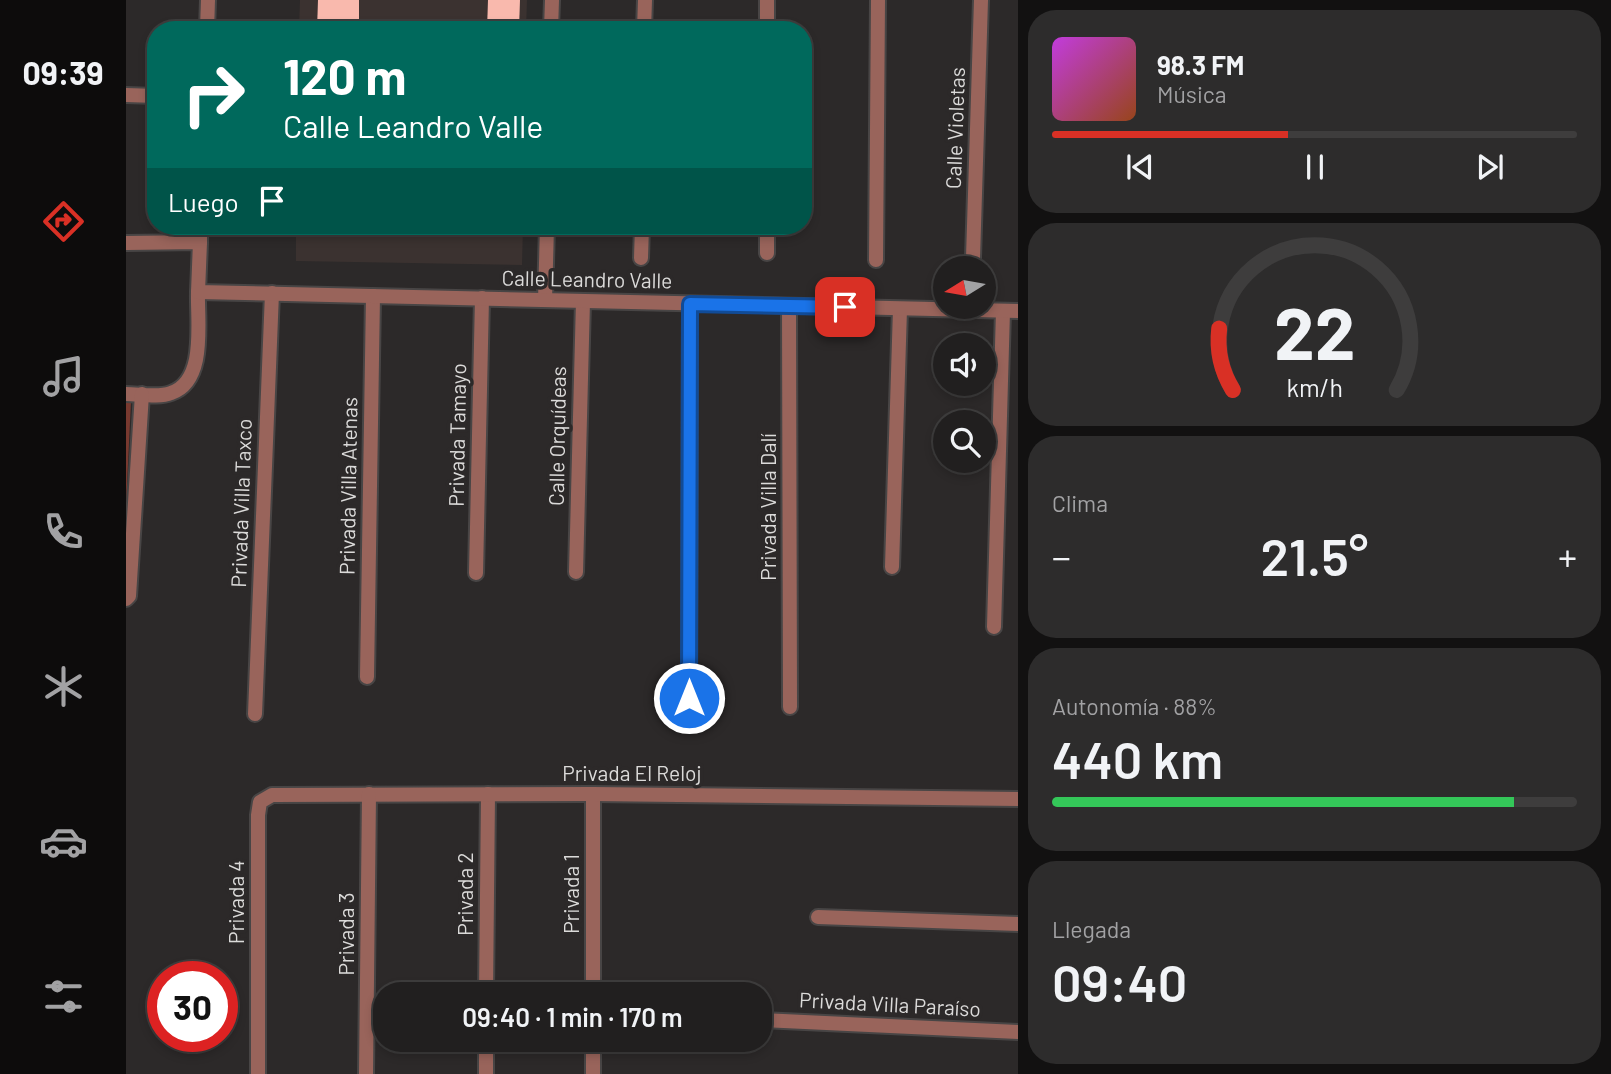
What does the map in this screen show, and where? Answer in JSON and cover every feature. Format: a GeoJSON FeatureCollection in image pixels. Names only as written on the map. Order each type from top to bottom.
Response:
{"type":"FeatureCollection","features":[{"type":"Feature","properties":{"kind":"street"},"geometry":{"type":"LineString","coordinates":[[207,21],[208,0]]}},
{"type":"Feature","properties":{"kind":"street"},"geometry":{"type":"LineString","coordinates":[[551,21],[552,0]]}},
{"type":"Feature","properties":{"kind":"street"},"geometry":{"type":"LineString","coordinates":[[644,21],[645,0]]}},
{"type":"Feature","properties":{"kind":"street"},"geometry":{"type":"LineString","coordinates":[[767,0],[767,21]]}},
{"type":"Feature","properties":{"kind":"street"},"geometry":{"type":"LineString","coordinates":[[876,260],[878,0]]}},
{"type":"Feature","properties":{"kind":"street","name":"Calle Violetas"},"geometry":{"type":"LineString","coordinates":[[973,256],[981,0]]}},
{"type":"Feature","properties":{"kind":"street"},"geometry":{"type":"LineString","coordinates":[[126,95],[147,96]]}},
{"type":"Feature","properties":{"kind":"street"},"geometry":{"type":"LineString","coordinates":[[126,394],[171,394],[188,382],[196,364],[200,235]]}},
{"type":"Feature","properties":{"kind":"street"},"geometry":{"type":"LineString","coordinates":[[545,300],[547,235]]}},
{"type":"Feature","properties":{"kind":"street"},"geometry":{"type":"LineString","coordinates":[[642,235],[642,258]]}},
{"type":"Feature","properties":{"kind":"street"},"geometry":{"type":"LineString","coordinates":[[767,235],[767,253]]}},
{"type":"Feature","properties":{"kind":"street"},"geometry":{"type":"LineString","coordinates":[[126,243],[200,242]]}},
{"type":"Feature","properties":{"kind":"street","name":"Calle Leandro Valle"},"geometry":{"type":"LineString","coordinates":[[198,292],[1010,311]]}},
{"type":"Feature","properties":{"kind":"street","name":"Privada Villa Taxco"},"geometry":{"type":"LineString","coordinates":[[255,714],[272,293]]}},
{"type":"Feature","properties":{"kind":"street","name":"Privada Villa Atenas"},"geometry":{"type":"LineString","coordinates":[[368,677],[373,296]]}},
{"type":"Feature","properties":{"kind":"street","name":"Privada Tamayo"},"geometry":{"type":"LineString","coordinates":[[477,573],[482,298]]}},
{"type":"Feature","properties":{"kind":"street","name":"Calle Orquídeas"},"geometry":{"type":"LineString","coordinates":[[576,572],[583,301]]}},
{"type":"Feature","properties":{"kind":"street"},"geometry":{"type":"LineString","coordinates":[[689,698],[690,304]]}},
{"type":"Feature","properties":{"kind":"street","name":"Privada Villa Dalí"},"geometry":{"type":"LineString","coordinates":[[789,306],[790,707]]}},
{"type":"Feature","properties":{"kind":"street"},"geometry":{"type":"LineString","coordinates":[[892,567],[900,309]]}},
{"type":"Feature","properties":{"kind":"street"},"geometry":{"type":"LineString","coordinates":[[994,627],[1010,311]]}},
{"type":"Feature","properties":{"kind":"street"},"geometry":{"type":"LineString","coordinates":[[126,599],[129,596],[142,394]]}},
{"type":"Feature","properties":{"kind":"street","name":"Privada 3"},"geometry":{"type":"LineString","coordinates":[[366,1074],[369,794]]}},
{"type":"Feature","properties":{"kind":"street","name":"Privada 2"},"geometry":{"type":"LineString","coordinates":[[486,982],[488,794]]}},
{"type":"Feature","properties":{"kind":"street","name":"Privada El Reloj"},"geometry":{"type":"LineString","coordinates":[[258,815],[260,802],[272,795],[593,794],[1018,799]]}},
{"type":"Feature","properties":{"kind":"street","name":"Privada 1"},"geometry":{"type":"LineString","coordinates":[[593,794],[593,982]]}},
{"type":"Feature","properties":{"kind":"street","name":"Privada 4"},"geometry":{"type":"LineString","coordinates":[[258,815],[258,1074]]}},
{"type":"Feature","properties":{"kind":"street"},"geometry":{"type":"LineString","coordinates":[[818,917],[1018,924]]}},
{"type":"Feature","properties":{"kind":"street","name":"Privada Villa Paraíso"},"geometry":{"type":"LineString","coordinates":[[772,1021],[1018,1032]]}},
{"type":"Feature","properties":{"kind":"street"},"geometry":{"type":"LineString","coordinates":[[486,1052],[486,1074]]}},
{"type":"Feature","properties":{"kind":"street"},"geometry":{"type":"LineString","coordinates":[[593,1052],[593,1074]]}},
{"type":"Feature","properties":{"kind":"shaded area"},"geometry":{"type":"Polygon","coordinates":[[[300,0],[527,0],[526,21],[299,21],[300,0]]]}},
{"type":"Feature","properties":{"kind":"shaded area"},"geometry":{"type":"Polygon","coordinates":[[[296,235],[523,235],[522,265],[296,261],[296,235]]]}},
{"type":"Feature","properties":{"kind":"shaded area"},"geometry":{"type":"Polygon","coordinates":[[[126,401],[131,401],[126,506],[126,401]]]}},
{"type":"Feature","properties":{"kind":"building"},"geometry":{"type":"Polygon","coordinates":[[[318,0],[359,0],[359,21],[317,21],[318,0]]]}},
{"type":"Feature","properties":{"kind":"building"},"geometry":{"type":"Polygon","coordinates":[[[488,0],[520,0],[519,21],[487,21],[488,0]]]}},
{"type":"Feature","properties":{"kind":"route"},"geometry":{"type":"LineString","coordinates":[[689,698],[690,304],[845,307]]}}]}
